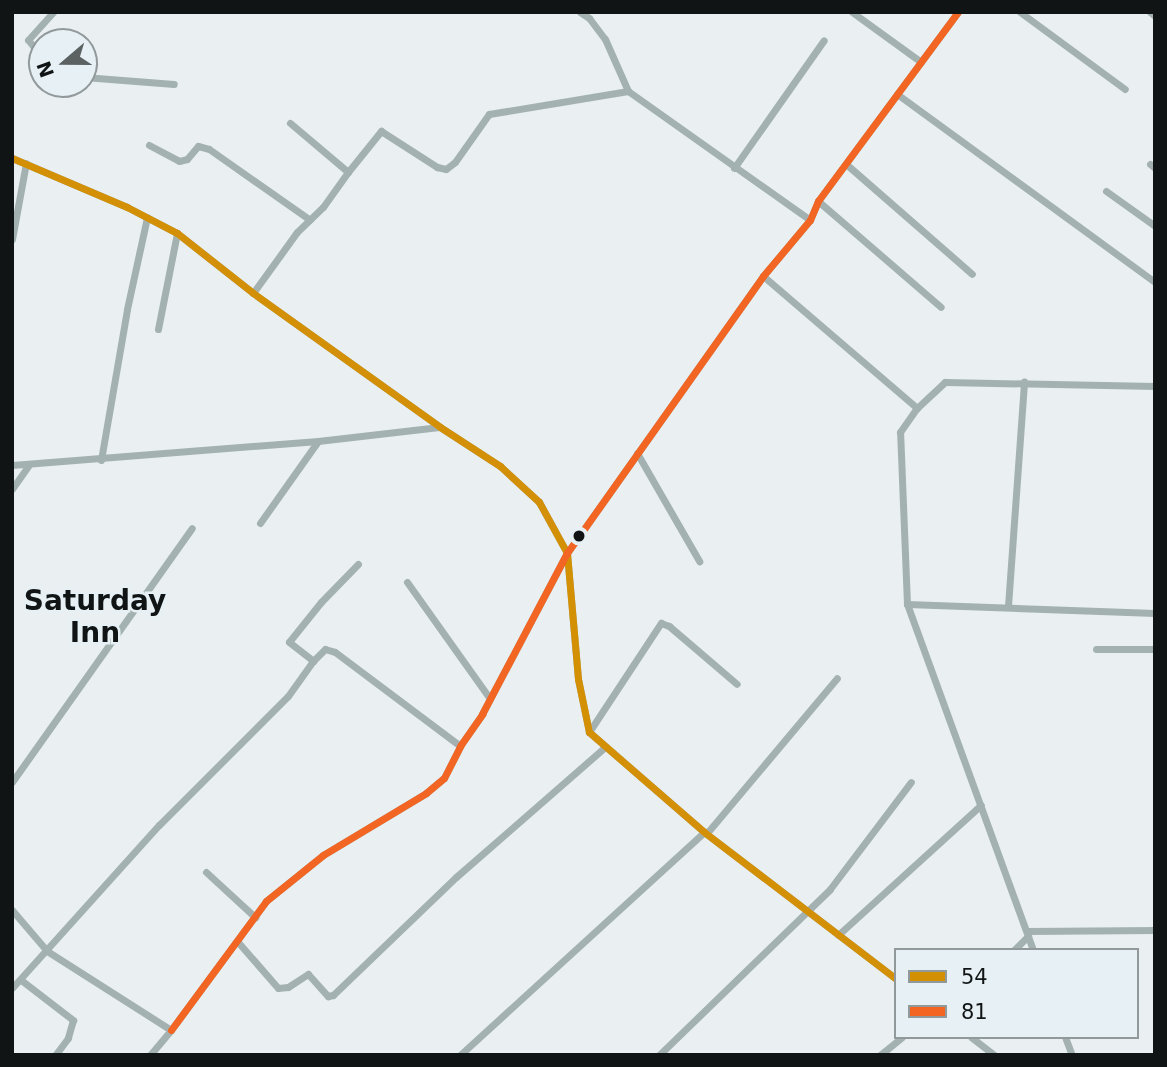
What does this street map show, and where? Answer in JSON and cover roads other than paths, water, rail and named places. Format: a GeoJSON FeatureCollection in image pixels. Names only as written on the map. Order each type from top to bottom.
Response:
{"type":"FeatureCollection","features":[{"type":"Feature","properties":{"kind":"street"},"geometry":{"type":"LineString","coordinates":[[39,28],[53,12]]}},
{"type":"Feature","properties":{"kind":"street"},"geometry":{"type":"LineString","coordinates":[[580,12],[589,18],[605,39],[628,91],[810,220]]}},
{"type":"Feature","properties":{"kind":"street"},"geometry":{"type":"LineString","coordinates":[[852,12],[921,62]]}},
{"type":"Feature","properties":{"kind":"street"},"geometry":{"type":"LineString","coordinates":[[150,1055],[266,901],[306,866],[444,778],[460,746],[490,699],[567,553],[763,275],[810,220],[818,201],[958,12]]}},
{"type":"Feature","properties":{"kind":"street"},"geometry":{"type":"LineString","coordinates":[[1020,12],[1125,89]]}},
{"type":"Feature","properties":{"kind":"street"},"geometry":{"type":"LineString","coordinates":[[1150,12],[1155,16]]}},
{"type":"Feature","properties":{"kind":"street"},"geometry":{"type":"LineString","coordinates":[[734,168],[824,40]]}},
{"type":"Feature","properties":{"kind":"street"},"geometry":{"type":"LineString","coordinates":[[98,78],[174,84]]}},
{"type":"Feature","properties":{"kind":"street"},"geometry":{"type":"LineString","coordinates":[[253,293],[297,232],[310,220],[381,131],[437,167],[446,169],[455,162],[489,114],[628,91]]}},
{"type":"Feature","properties":{"kind":"street"},"geometry":{"type":"LineString","coordinates":[[897,94],[1155,282]]}},
{"type":"Feature","properties":{"kind":"street"},"geometry":{"type":"LineString","coordinates":[[290,123],[348,172]]}},
{"type":"Feature","properties":{"kind":"street"},"geometry":{"type":"LineString","coordinates":[[149,145],[178,160],[187,159],[198,146],[209,149],[310,220]]}},
{"type":"Feature","properties":{"kind":"street"},"geometry":{"type":"LineString","coordinates":[[12,158],[148,217],[177,233],[253,293],[440,427],[500,466],[539,502],[567,553],[578,679],[589,732],[604,748],[706,832],[894,977]]}},
{"type":"Feature","properties":{"kind":"street"},"geometry":{"type":"LineString","coordinates":[[12,239],[26,163]]}},
{"type":"Feature","properties":{"kind":"street"},"geometry":{"type":"LineString","coordinates":[[846,164],[972,274]]}},
{"type":"Feature","properties":{"kind":"street"},"geometry":{"type":"LineString","coordinates":[[1106,191],[1155,226]]}},
{"type":"Feature","properties":{"kind":"street"},"geometry":{"type":"LineString","coordinates":[[818,201],[941,307]]}},
{"type":"Feature","properties":{"kind":"street"},"geometry":{"type":"LineString","coordinates":[[101,460],[127,309],[148,217]]}},
{"type":"Feature","properties":{"kind":"street"},"geometry":{"type":"LineString","coordinates":[[158,329],[177,233]]}},
{"type":"Feature","properties":{"kind":"street"},"geometry":{"type":"LineString","coordinates":[[763,275],[917,408]]}},
{"type":"Feature","properties":{"kind":"street"},"geometry":{"type":"LineString","coordinates":[[1032,948],[907,604],[900,432],[917,408],[945,382],[1155,386]]}},
{"type":"Feature","properties":{"kind":"street"},"geometry":{"type":"LineString","coordinates":[[1008,606],[1024,382]]}},
{"type":"Feature","properties":{"kind":"street"},"geometry":{"type":"LineString","coordinates":[[12,465],[318,441],[440,427]]}},
{"type":"Feature","properties":{"kind":"street"},"geometry":{"type":"LineString","coordinates":[[260,523],[318,441]]}},
{"type":"Feature","properties":{"kind":"street"},"geometry":{"type":"LineString","coordinates":[[637,453],[699,561]]}},
{"type":"Feature","properties":{"kind":"street"},"geometry":{"type":"LineString","coordinates":[[12,489],[29,465]]}},
{"type":"Feature","properties":{"kind":"street"},"geometry":{"type":"LineString","coordinates":[[12,782],[192,528]]}},
{"type":"Feature","properties":{"kind":"street"},"geometry":{"type":"LineString","coordinates":[[313,661],[292,646],[290,637],[358,564]]}},
{"type":"Feature","properties":{"kind":"street"},"geometry":{"type":"LineString","coordinates":[[407,582],[490,699]]}},
{"type":"Feature","properties":{"kind":"street"},"geometry":{"type":"LineString","coordinates":[[907,604],[1155,613]]}},
{"type":"Feature","properties":{"kind":"street"},"geometry":{"type":"LineString","coordinates":[[589,732],[661,623],[669,626],[737,684]]}},
{"type":"Feature","properties":{"kind":"street"},"geometry":{"type":"LineString","coordinates":[[12,988],[159,825],[282,702],[325,649],[335,652],[460,746]]}},
{"type":"Feature","properties":{"kind":"street"},"geometry":{"type":"LineString","coordinates":[[1096,649],[1155,649]]}},
{"type":"Feature","properties":{"kind":"street"},"geometry":{"type":"LineString","coordinates":[[460,1055],[637,889],[706,832],[836,678]]}},
{"type":"Feature","properties":{"kind":"street"},"geometry":{"type":"LineString","coordinates":[[237,941],[278,988],[288,986],[308,974],[328,996],[333,995],[456,877],[604,748]]}},
{"type":"Feature","properties":{"kind":"street"},"geometry":{"type":"LineString","coordinates":[[659,1055],[830,889],[911,782]]}},
{"type":"Feature","properties":{"kind":"street"},"geometry":{"type":"LineString","coordinates":[[838,935],[981,805]]}},
{"type":"Feature","properties":{"kind":"street"},"geometry":{"type":"LineString","coordinates":[[206,872],[255,917]]}},
{"type":"Feature","properties":{"kind":"street"},"geometry":{"type":"LineString","coordinates":[[12,909],[47,951],[171,1030]]}},
{"type":"Feature","properties":{"kind":"street"},"geometry":{"type":"LineString","coordinates":[[1016,948],[1027,934],[1155,930]]}},
{"type":"Feature","properties":{"kind":"street"},"geometry":{"type":"LineString","coordinates":[[21,980],[73,1020],[68,1038],[55,1055]]}},
{"type":"Feature","properties":{"kind":"street"},"geometry":{"type":"LineString","coordinates":[[880,1055],[900,1039]]}},
{"type":"Feature","properties":{"kind":"street"},"geometry":{"type":"LineString","coordinates":[[974,1039],[994,1055]]}},
{"type":"Feature","properties":{"kind":"district","name":"Saturday Inn"},"geometry":{"type":"Point","coordinates":[95,617]}}]}
